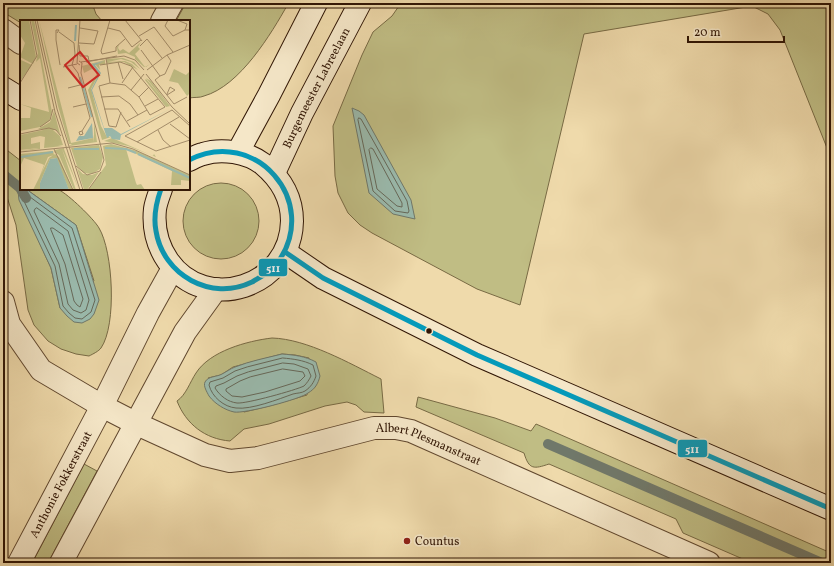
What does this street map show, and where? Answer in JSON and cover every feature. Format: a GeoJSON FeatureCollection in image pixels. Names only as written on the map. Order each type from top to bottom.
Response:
{"type":"FeatureCollection","features":[{"type":"Feature","properties":{"kind":"street"},"geometry":{"type":"LineString","coordinates":[[163,20],[172,3]]}},
{"type":"Feature","properties":{"kind":"street"},"geometry":{"type":"LineString","coordinates":[[238,152],[316,3]]}},
{"type":"Feature","properties":{"kind":"street","name":"Burgemeester Labreelaan"},"geometry":{"type":"LineString","coordinates":[[274,173],[302,113],[360,3]]}},
{"type":"Feature","properties":{"kind":"street"},"geometry":{"type":"LineString","coordinates":[[3,30],[20,42]]}},
{"type":"Feature","properties":{"kind":"street"},"geometry":{"type":"LineString","coordinates":[[3,88],[20,98]]}},
{"type":"Feature","properties":{"kind":"street"},"geometry":{"type":"LineString","coordinates":[[161,190],[155,208],[154,230],[160,250],[173,268],[186,279],[201,286],[216,289],[233,289],[249,285],[276,266],[285,252],[292,232],[292,211],[286,191],[274,173],[258,160],[238,152],[220,151],[202,154],[190,160]]}},
{"type":"Feature","properties":{"kind":"street"},"geometry":{"type":"LineString","coordinates":[[285,252],[323,278],[477,354],[831,509]]}},
{"type":"Feature","properties":{"kind":"street","name":"Anthonie Fokkerstraat"},"geometry":{"type":"LineString","coordinates":[[19,563],[102,406],[148,313],[173,268]]}},
{"type":"Feature","properties":{"kind":"street"},"geometry":{"type":"LineString","coordinates":[[61,563],[137,424],[185,332],[216,289]]}},
{"type":"Feature","properties":{"kind":"street"},"geometry":{"type":"LineString","coordinates":[[3,302],[9,324],[41,370],[102,406],[137,424]]}},
{"type":"Feature","properties":{"kind":"street","name":"Albert Plesmanstraat"},"geometry":{"type":"LineString","coordinates":[[137,424],[206,455],[230,461],[258,458],[374,428],[396,428],[411,431],[710,563]]}},
{"type":"Feature","properties":{"kind":"shaded area"},"geometry":{"type":"Polygon","coordinates":[[[3,3],[92,3],[96,14],[101,20],[20,20],[20,22],[3,12],[3,3]]]}},
{"type":"Feature","properties":{"kind":"shaded area"},"geometry":{"type":"Polygon","coordinates":[[[186,3],[288,3],[273,30],[253,58],[230,82],[202,97],[190,98],[190,20],[177,20],[186,3]]]}},
{"type":"Feature","properties":{"kind":"shaded area"},"geometry":{"type":"Polygon","coordinates":[[[401,3],[831,3],[831,158],[780,30],[768,14],[752,6],[584,34],[520,305],[477,289],[372,233],[360,225],[348,213],[338,193],[335,176],[333,126],[373,32],[392,16],[401,3]]]}},
{"type":"Feature","properties":{"kind":"shaded area"},"geometry":{"type":"Polygon","coordinates":[[[3,147],[20,160],[20,190],[36,235],[51,268],[60,308],[94,281],[76,225],[27,190],[59,190],[63,192],[87,213],[99,228],[104,239],[110,270],[111,306],[106,337],[101,348],[89,356],[76,354],[61,349],[48,341],[34,325],[28,310],[16,225],[8,200],[3,190],[3,147]]]}},
{"type":"Feature","properties":{"kind":"shaded area"},"geometry":{"type":"Polygon","coordinates":[[[221,183],[236,186],[248,194],[256,206],[259,221],[256,236],[248,248],[236,256],[221,259],[206,256],[194,248],[186,236],[183,221],[186,206],[194,194],[206,186],[221,183]]]}},
{"type":"Feature","properties":{"kind":"shaded area"},"geometry":{"type":"Polygon","coordinates":[[[272,338],[285,339],[313,347],[342,359],[381,379],[384,413],[364,412],[356,405],[347,402],[325,406],[269,424],[244,429],[230,441],[221,440],[205,434],[191,423],[177,401],[185,392],[202,365],[230,348],[272,338]],[[282,354],[233,367],[221,375],[208,378],[244,412],[269,406],[307,395],[309,358],[282,354]]]}},
{"type":"Feature","properties":{"kind":"shaded area"},"geometry":{"type":"Polygon","coordinates":[[[418,397],[495,418],[531,431],[536,424],[831,553],[831,563],[752,563],[683,533],[676,519],[549,464],[533,467],[528,463],[524,453],[416,407],[418,397]]]}},
{"type":"Feature","properties":{"kind":"shaded area"},"geometry":{"type":"Polygon","coordinates":[[[84,464],[97,471],[48,563],[32,563],[84,464]]]}},
{"type":"Feature","properties":{"kind":"water"},"geometry":{"type":"Polygon","coordinates":[[[352,108],[364,115],[411,200],[415,219],[393,214],[369,193],[352,108]]]}},
{"type":"Feature","properties":{"kind":"water"},"geometry":{"type":"Polygon","coordinates":[[[20,188],[20,190],[27,190],[76,225],[99,300],[94,314],[90,319],[82,323],[74,322],[60,308],[51,268],[19,200],[18,191],[20,188]]]}},
{"type":"Feature","properties":{"kind":"water"},"geometry":{"type":"Polygon","coordinates":[[[282,354],[304,357],[316,362],[320,376],[313,390],[303,396],[284,402],[240,412],[234,412],[224,408],[214,402],[209,396],[204,385],[206,380],[241,365],[282,354]]]}},
{"type":"Feature","properties":{"kind":"waterway"},"geometry":{"type":"LineString","coordinates":[[3,174],[20,188]]}},
{"type":"Feature","properties":{"kind":"waterway"},"geometry":{"type":"LineString","coordinates":[[21,190],[26,198]]}},
{"type":"Feature","properties":{"kind":"waterway"},"geometry":{"type":"LineString","coordinates":[[548,444],[822,563]]}},
{"type":"Feature","properties":{"kind":"transit line","name":"511"},"geometry":{"type":"LineString","coordinates":[[161,190],[156,210],[156,231],[160,247],[168,260],[179,272],[191,280],[205,286],[221,289],[236,287],[252,282],[273,268],[278,262],[289,239],[292,216],[286,194],[274,175],[258,161],[237,153],[214,152],[190,160]]}},
{"type":"Feature","properties":{"kind":"transit line","name":"511"},"geometry":{"type":"LineString","coordinates":[[285,252],[323,278],[477,355],[831,509]]}},
{"type":"Feature","properties":{"kind":"place","name":"Countus"},"geometry":{"type":"Point","coordinates":[407,541]}}]}
